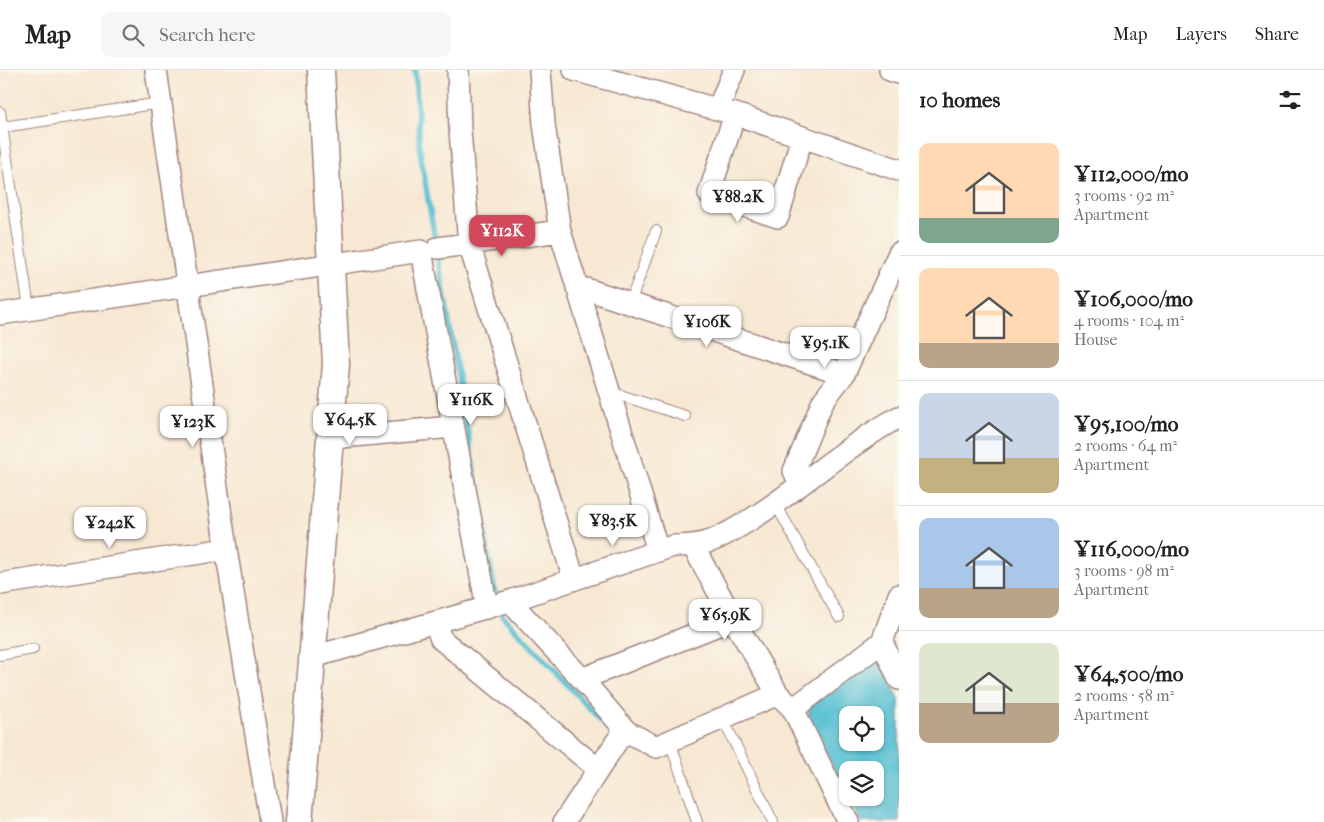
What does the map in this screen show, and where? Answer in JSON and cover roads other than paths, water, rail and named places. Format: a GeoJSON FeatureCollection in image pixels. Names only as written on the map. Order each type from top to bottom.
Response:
{"type":"FeatureCollection","features":[{"type":"Feature","properties":{"kind":"street"},"geometry":{"type":"LineString","coordinates":[[156,70],[267,822],[299,821],[336,364],[333,263],[321,70]]}},
{"type":"Feature","properties":{"kind":"street"},"geometry":{"type":"LineString","coordinates":[[458,70],[460,130],[469,244],[574,579]]}},
{"type":"Feature","properties":{"kind":"street"},"geometry":{"type":"LineString","coordinates":[[540,70],[544,124],[560,231],[609,397],[658,551]]}},
{"type":"Feature","properties":{"kind":"street"},"geometry":{"type":"LineString","coordinates":[[574,70],[625,76],[899,170]]}},
{"type":"Feature","properties":{"kind":"street"},"geometry":{"type":"LineString","coordinates":[[734,70],[709,194],[778,217],[802,137]]}},
{"type":"Feature","properties":{"kind":"street"},"geometry":{"type":"LineString","coordinates":[[890,70],[899,73]]}},
{"type":"Feature","properties":{"kind":"street"},"geometry":{"type":"LineString","coordinates":[[438,248],[560,231]]}},
{"type":"Feature","properties":{"kind":"street"},"geometry":{"type":"LineString","coordinates":[[0,314],[421,251],[487,608]]}},
{"type":"Feature","properties":{"kind":"street"},"geometry":{"type":"LineString","coordinates":[[800,484],[794,471],[823,401],[844,374],[899,253]]}},
{"type":"Feature","properties":{"kind":"street"},"geometry":{"type":"LineString","coordinates":[[577,288],[630,303],[844,374]]}},
{"type":"Feature","properties":{"kind":"street"},"geometry":{"type":"LineString","coordinates":[[313,657],[513,600],[673,546],[693,546],[717,538],[775,503],[899,416]]}},
{"type":"Feature","properties":{"kind":"street"},"geometry":{"type":"LineString","coordinates":[[330,438],[453,427]]}},
{"type":"Feature","properties":{"kind":"street"},"geometry":{"type":"LineString","coordinates":[[693,546],[733,619],[778,694],[793,709],[848,822]]}},
{"type":"Feature","properties":{"kind":"street"},"geometry":{"type":"LineString","coordinates":[[0,584],[226,550]]}},
{"type":"Feature","properties":{"kind":"street"},"geometry":{"type":"LineString","coordinates":[[793,709],[882,642],[899,595]]}},
{"type":"Feature","properties":{"kind":"street"},"geometry":{"type":"LineString","coordinates":[[513,600],[517,609],[582,679],[626,732],[656,747],[778,694]]}},
{"type":"Feature","properties":{"kind":"street"},"geometry":{"type":"LineString","coordinates":[[582,679],[733,619]]}},
{"type":"Feature","properties":{"kind":"street"},"geometry":{"type":"LineString","coordinates":[[435,623],[440,639],[598,769]]}},
{"type":"Feature","properties":{"kind":"street"},"geometry":{"type":"LineString","coordinates":[[882,642],[899,679]]}},
{"type":"Feature","properties":{"kind":"street"},"geometry":{"type":"LineString","coordinates":[[564,822],[598,769],[626,732]]}},
{"type":"Feature","properties":{"kind":"lane"},"geometry":{"type":"LineString","coordinates":[[3,127],[160,103]]}},
{"type":"Feature","properties":{"kind":"lane"},"geometry":{"type":"LineString","coordinates":[[0,112],[29,309]]}},
{"type":"Feature","properties":{"kind":"lane"},"geometry":{"type":"LineString","coordinates":[[630,303],[656,231]]}},
{"type":"Feature","properties":{"kind":"lane"},"geometry":{"type":"LineString","coordinates":[[609,397],[620,395],[685,416]]}},
{"type":"Feature","properties":{"kind":"lane"},"geometry":{"type":"LineString","coordinates":[[775,503],[839,617]]}},
{"type":"Feature","properties":{"kind":"lane"},"geometry":{"type":"LineString","coordinates":[[0,654],[33,649]]}},
{"type":"Feature","properties":{"kind":"lane"},"geometry":{"type":"LineString","coordinates":[[723,719],[773,822]]}},
{"type":"Feature","properties":{"kind":"lane"},"geometry":{"type":"LineString","coordinates":[[670,741],[697,822]]}},
{"type":"Feature","properties":{"kind":"water"},"geometry":{"type":"Polygon","coordinates":[[[872,656],[880,658],[899,700],[899,822],[861,822],[853,806],[884,806],[884,761],[839,761],[839,779],[809,718],[809,707],[872,656]]]}},
{"type":"Feature","properties":{"kind":"waterway"},"geometry":{"type":"LineString","coordinates":[[415,70],[420,152],[495,592]]}},
{"type":"Feature","properties":{"kind":"waterway"},"geometry":{"type":"LineString","coordinates":[[502,615],[609,729]]}}]}
